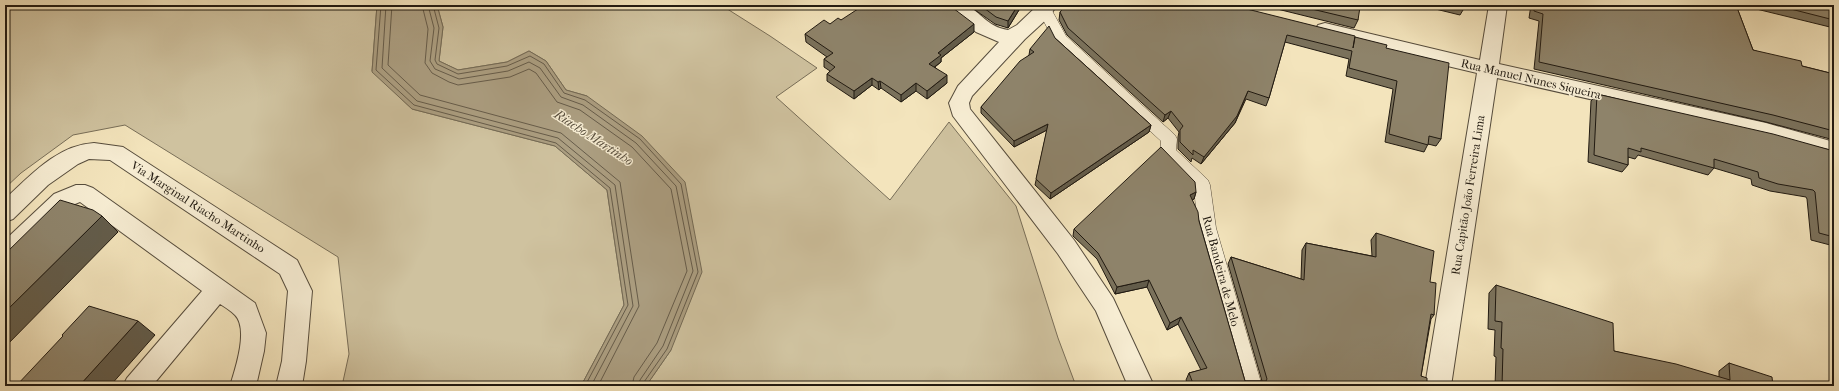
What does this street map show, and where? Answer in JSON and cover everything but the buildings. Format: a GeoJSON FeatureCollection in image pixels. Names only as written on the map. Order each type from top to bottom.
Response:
{"type":"FeatureCollection","features":[{"type":"Feature","properties":{"kind":"street"},"geometry":{"type":"LineString","coordinates":[[953,5],[993,33],[1010,36],[1018,34]]}},
{"type":"Feature","properties":{"kind":"street","name":"Rua Capitão João Ferreira Lima"},"geometry":{"type":"LineString","coordinates":[[1438,386],[1498,5]]}},
{"type":"Feature","properties":{"kind":"street"},"geometry":{"type":"LineString","coordinates":[[1047,8],[1018,34],[965,91],[960,99],[958,107],[1066,247],[1105,305],[1141,386]]}},
{"type":"Feature","properties":{"kind":"street","name":"Rua Manuel Nunes Siqueira"},"geometry":{"type":"LineString","coordinates":[[1305,25],[1488,69],[1766,131],[1834,150]]}},
{"type":"Feature","properties":{"kind":"street","name":"Via Marginal Riacho Martinho"},"geometry":{"type":"LineString","coordinates":[[5,213],[46,175],[64,162],[82,152],[102,151],[115,153],[289,267],[300,291],[294,361],[289,386]]}},
{"type":"Feature","properties":{"kind":"street"},"geometry":{"type":"LineString","coordinates":[[5,254],[62,200],[70,195],[78,193],[85,194],[247,310],[254,333],[252,351],[243,386]]}},
{"type":"Feature","properties":{"kind":"street"},"geometry":{"type":"LineString","coordinates":[[136,386],[218,289]]}},
{"type":"Feature","properties":{"kind":"lane","name":"Rua Bandeira de Melo"},"geometry":{"type":"LineString","coordinates":[[1047,8],[1060,38],[1169,139],[1168,152],[1202,185],[1206,228],[1252,386]]}},
{"type":"Feature","properties":{"kind":"shaded area"},"geometry":{"type":"Polygon","coordinates":[[[5,5],[377,5],[372,71],[412,109],[555,146],[607,190],[624,305],[581,386],[342,386],[349,354],[338,257],[125,125],[73,135],[21,173],[5,188],[5,5]]]}},
{"type":"Feature","properties":{"kind":"shaded area"},"geometry":{"type":"Polygon","coordinates":[[[437,5],[721,5],[817,68],[776,97],[890,200],[949,122],[1016,206],[1058,338],[1076,386],[646,386],[671,350],[587,96],[566,90],[546,61],[529,51],[507,62],[458,70],[439,61],[443,27],[437,5]]]}},
{"type":"Feature","properties":{"kind":"water","name":"Riacho Martinho"},"geometry":{"type":"Polygon","coordinates":[[[377,5],[437,5],[443,27],[439,61],[458,70],[507,62],[529,51],[546,61],[566,90],[587,96],[642,136],[685,182],[702,272],[671,350],[646,386],[581,386],[624,305],[607,190],[555,146],[412,109],[372,72],[377,5]]]}}]}
